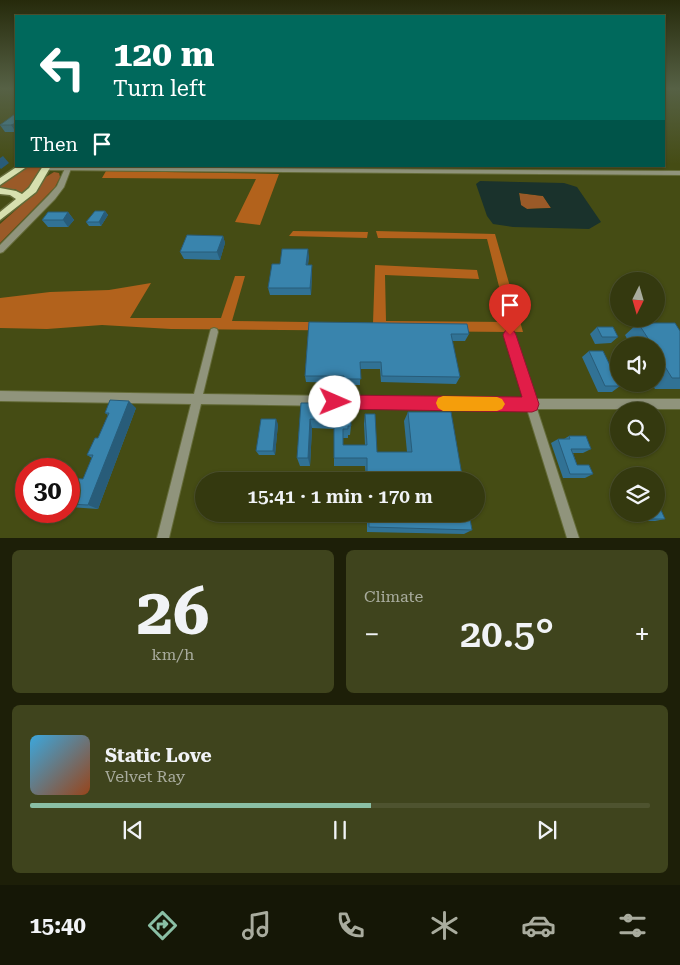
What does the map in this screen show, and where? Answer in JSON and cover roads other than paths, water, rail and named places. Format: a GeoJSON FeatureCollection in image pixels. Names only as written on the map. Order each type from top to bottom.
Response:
{"type":"FeatureCollection","features":[{"type":"Feature","properties":{"kind":"main road"},"geometry":{"type":"LineString","coordinates":[[0,182],[23,167]]}},
{"type":"Feature","properties":{"kind":"main road"},"geometry":{"type":"LineString","coordinates":[[0,217],[23,200],[36,186],[46,168]]}},
{"type":"Feature","properties":{"kind":"main road"},"geometry":{"type":"LineString","coordinates":[[0,177],[14,173]]}},
{"type":"Feature","properties":{"kind":"main road"},"geometry":{"type":"LineString","coordinates":[[0,192],[13,192],[23,200]]}},
{"type":"Feature","properties":{"kind":"street"},"geometry":{"type":"LineString","coordinates":[[46,168],[680,173]]}},
{"type":"Feature","properties":{"kind":"street"},"geometry":{"type":"LineString","coordinates":[[0,250],[52,197],[60,187],[68,168]]}},
{"type":"Feature","properties":{"kind":"street"},"geometry":{"type":"LineString","coordinates":[[163,538],[214,332]]}},
{"type":"Feature","properties":{"kind":"street"},"geometry":{"type":"LineString","coordinates":[[510,335],[574,538]]}},
{"type":"Feature","properties":{"kind":"street"},"geometry":{"type":"LineString","coordinates":[[0,396],[532,404],[680,404]]}},
{"type":"Feature","properties":{"kind":"water"},"geometry":{"type":"Polygon","coordinates":[[[480,181],[564,183],[577,187],[601,222],[589,229],[513,227],[493,224],[487,216],[476,184],[480,181]],[[519,193],[521,205],[527,209],[551,208],[543,196],[519,193]]]}}]}
